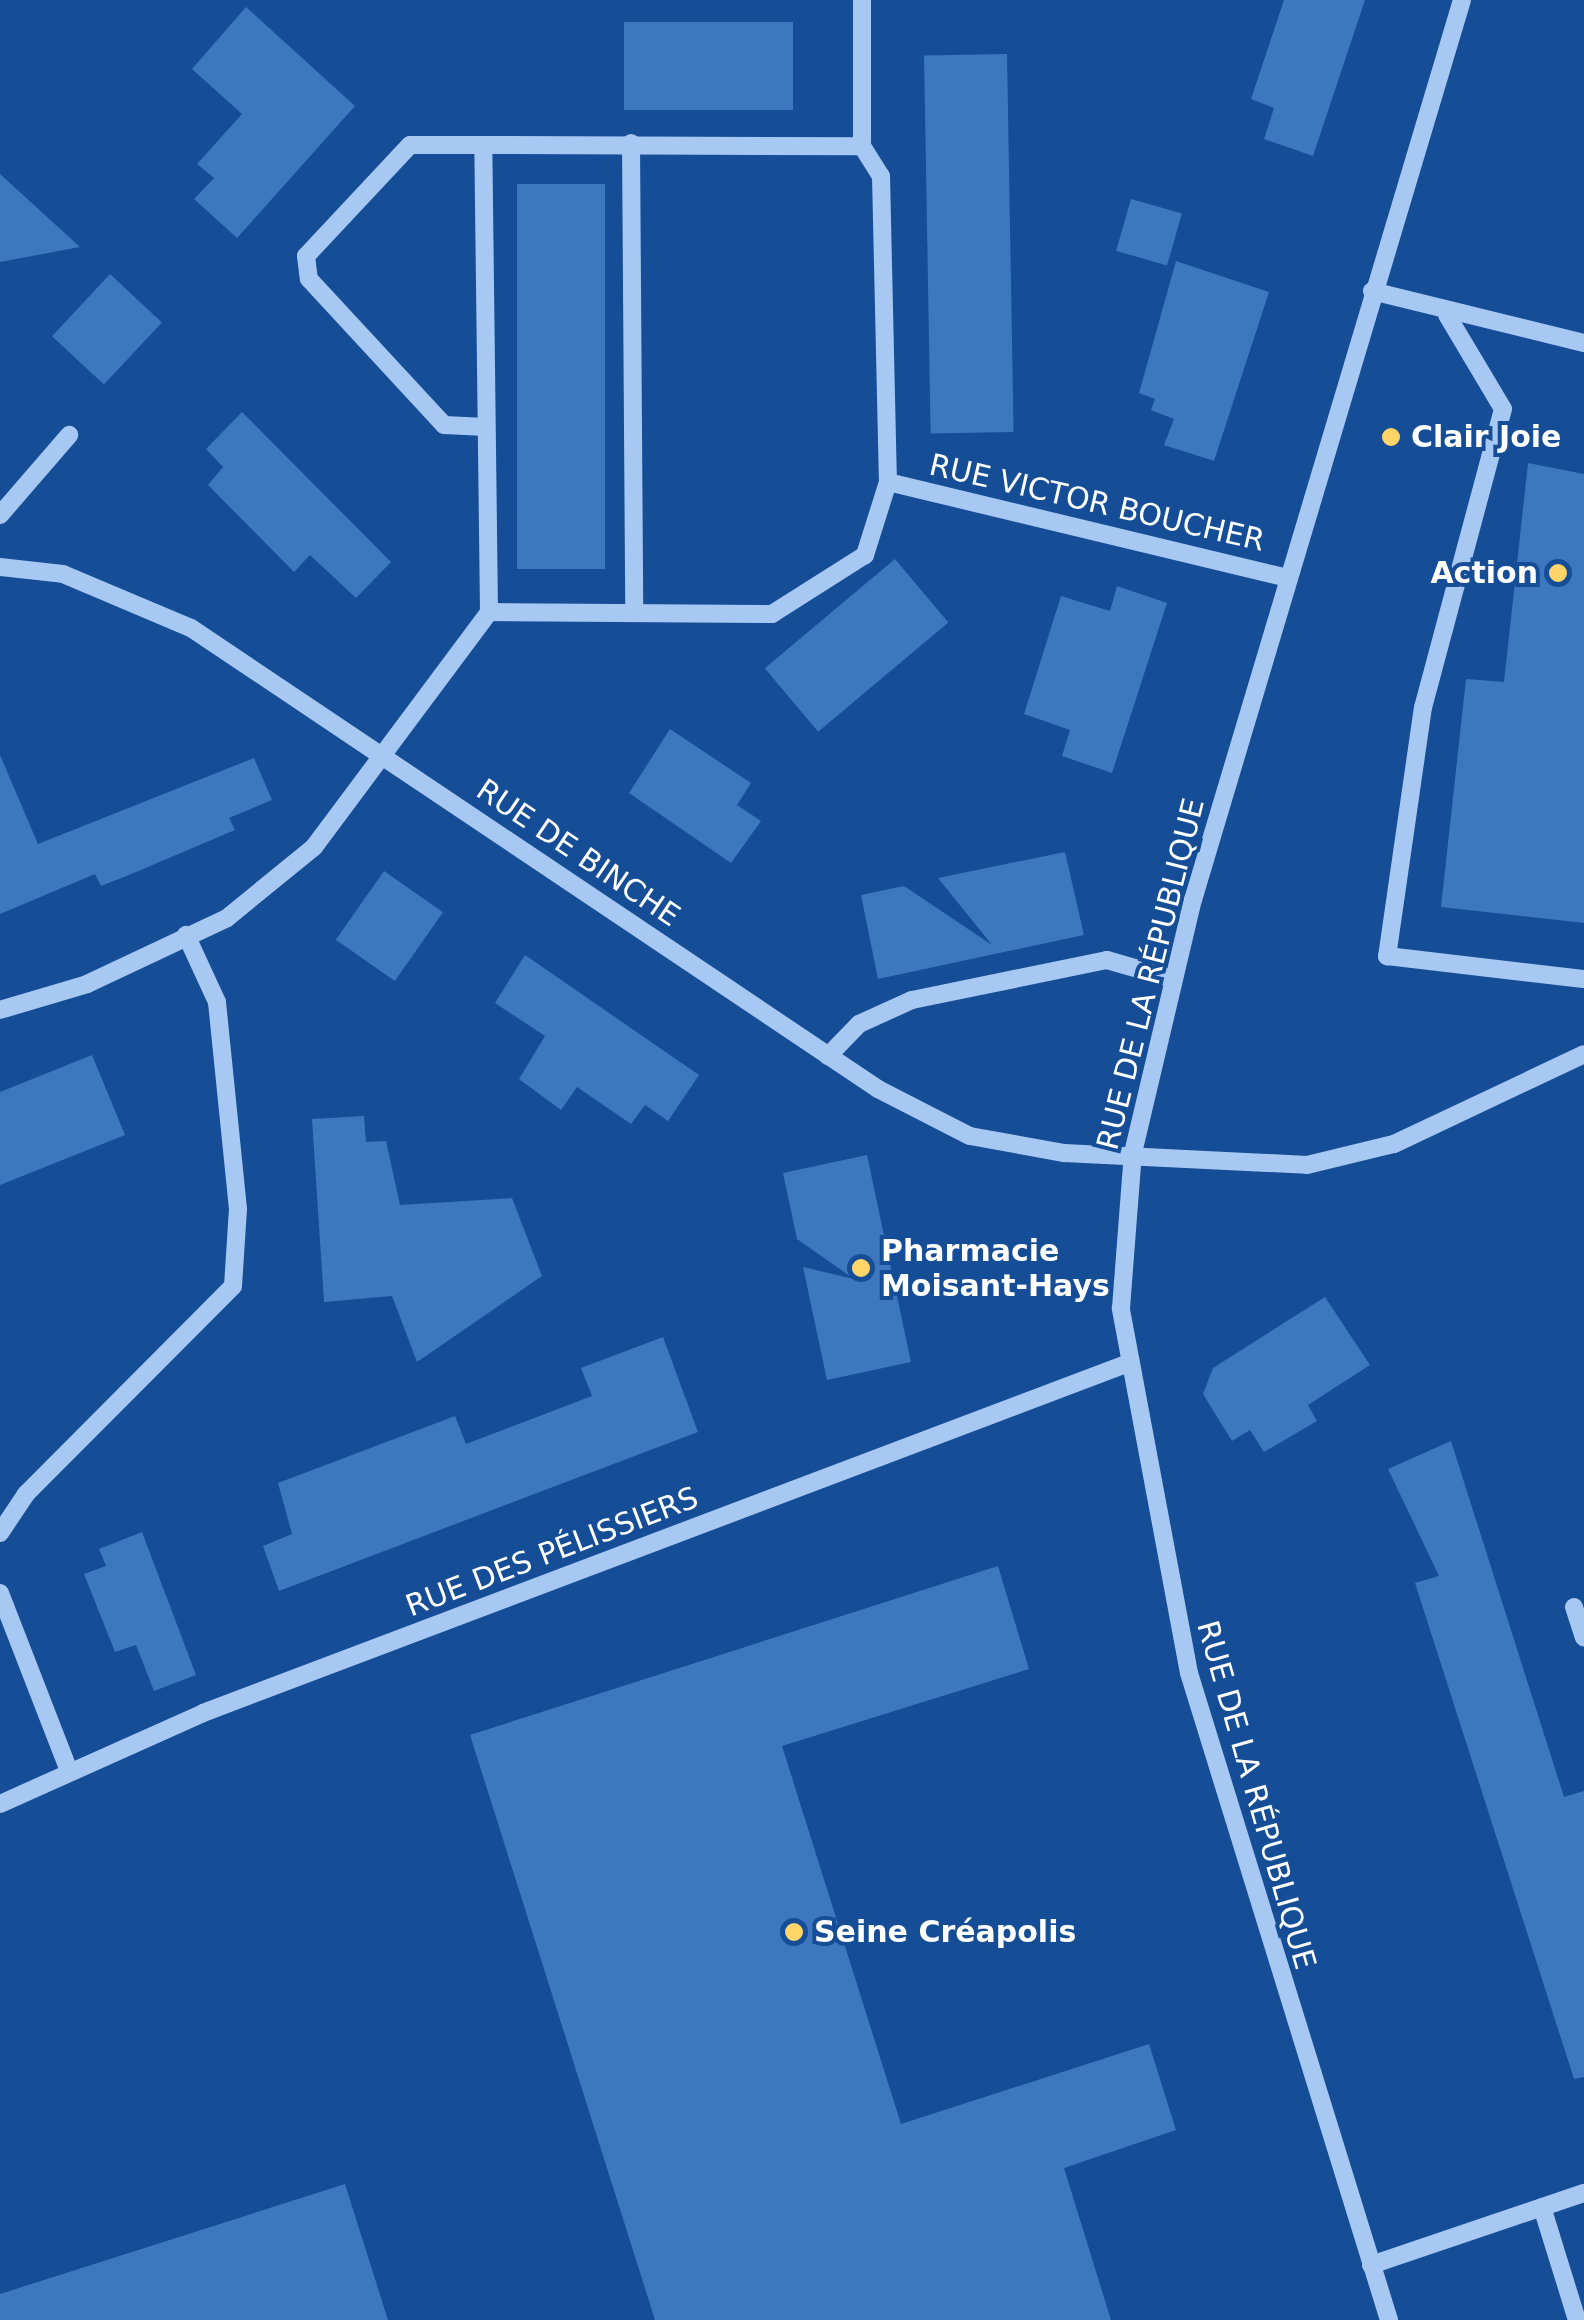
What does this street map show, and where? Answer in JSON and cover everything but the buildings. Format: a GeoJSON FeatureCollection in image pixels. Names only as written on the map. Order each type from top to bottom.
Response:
{"type":"FeatureCollection","features":[{"type":"Feature","properties":{"kind":"street"},"geometry":{"type":"LineString","coordinates":[[862,0],[862,146],[881,176],[888,482]]}},
{"type":"Feature","properties":{"kind":"street","name":"RUE DE LA RÉPUBLIQUE"},"geometry":{"type":"LineString","coordinates":[[1389,2320],[1189,1673],[1129,1363],[1122,1308],[1134,1153],[1173,978],[1284,577],[1462,0]]}},
{"type":"Feature","properties":{"kind":"street"},"geometry":{"type":"LineString","coordinates":[[632,143],[634,613]]}},
{"type":"Feature","properties":{"kind":"street"},"geometry":{"type":"LineString","coordinates":[[486,427],[444,425],[309,279],[306,256],[410,145],[862,146]]}},
{"type":"Feature","properties":{"kind":"street"},"geometry":{"type":"LineString","coordinates":[[0,1010],[87,984],[228,918],[314,848],[489,612],[483,145]]}},
{"type":"Feature","properties":{"kind":"street"},"geometry":{"type":"LineString","coordinates":[[1372,290],[1446,315],[1584,343]]}},
{"type":"Feature","properties":{"kind":"street"},"geometry":{"type":"LineString","coordinates":[[1446,315],[1503,410],[1423,707],[1387,956],[1584,979]]}},
{"type":"Feature","properties":{"kind":"street"},"geometry":{"type":"LineString","coordinates":[[0,515],[69,435]]}},
{"type":"Feature","properties":{"kind":"street","name":"RUE VICTOR BOUCHER"},"geometry":{"type":"LineString","coordinates":[[489,612],[772,614],[865,555],[888,482],[1284,577]]}},
{"type":"Feature","properties":{"kind":"street","name":"RUE DE BINCHE"},"geometry":{"type":"LineString","coordinates":[[0,567],[63,574],[191,628],[828,1056],[970,1136],[1064,1153],[1346,1158],[1584,1054]]}},
{"type":"Feature","properties":{"kind":"street"},"geometry":{"type":"LineString","coordinates":[[0,1533],[26,1494],[234,1286],[238,1209],[218,1002],[186,935]]}},
{"type":"Feature","properties":{"kind":"street"},"geometry":{"type":"LineString","coordinates":[[828,1056],[858,1024],[912,1000],[1107,960],[1173,978]]}},
{"type":"Feature","properties":{"kind":"street","name":"RUE DES PÉLISSIERS"},"geometry":{"type":"LineString","coordinates":[[0,1804],[68,1768],[1129,1363]]}},
{"type":"Feature","properties":{"kind":"street"},"geometry":{"type":"LineString","coordinates":[[0,1593],[68,1768]]}},
{"type":"Feature","properties":{"kind":"street"},"geometry":{"type":"LineString","coordinates":[[1574,1606],[1584,1637]]}},
{"type":"Feature","properties":{"kind":"street"},"geometry":{"type":"LineString","coordinates":[[1371,2265],[1584,2194]]}},
{"type":"Feature","properties":{"kind":"street"},"geometry":{"type":"LineString","coordinates":[[1542,2207],[1577,2320]]}},
{"type":"Feature","properties":{"kind":"place","name":"Clair Joie"},"geometry":{"type":"Point","coordinates":[1391,437]}},
{"type":"Feature","properties":{"kind":"place","name":"Action"},"geometry":{"type":"Point","coordinates":[1558,573]}},
{"type":"Feature","properties":{"kind":"place","name":"Pharmacie Moisant-Hays"},"geometry":{"type":"Point","coordinates":[861,1268]}},
{"type":"Feature","properties":{"kind":"place","name":"Seine Créapolis"},"geometry":{"type":"Point","coordinates":[794,1932]}}]}
